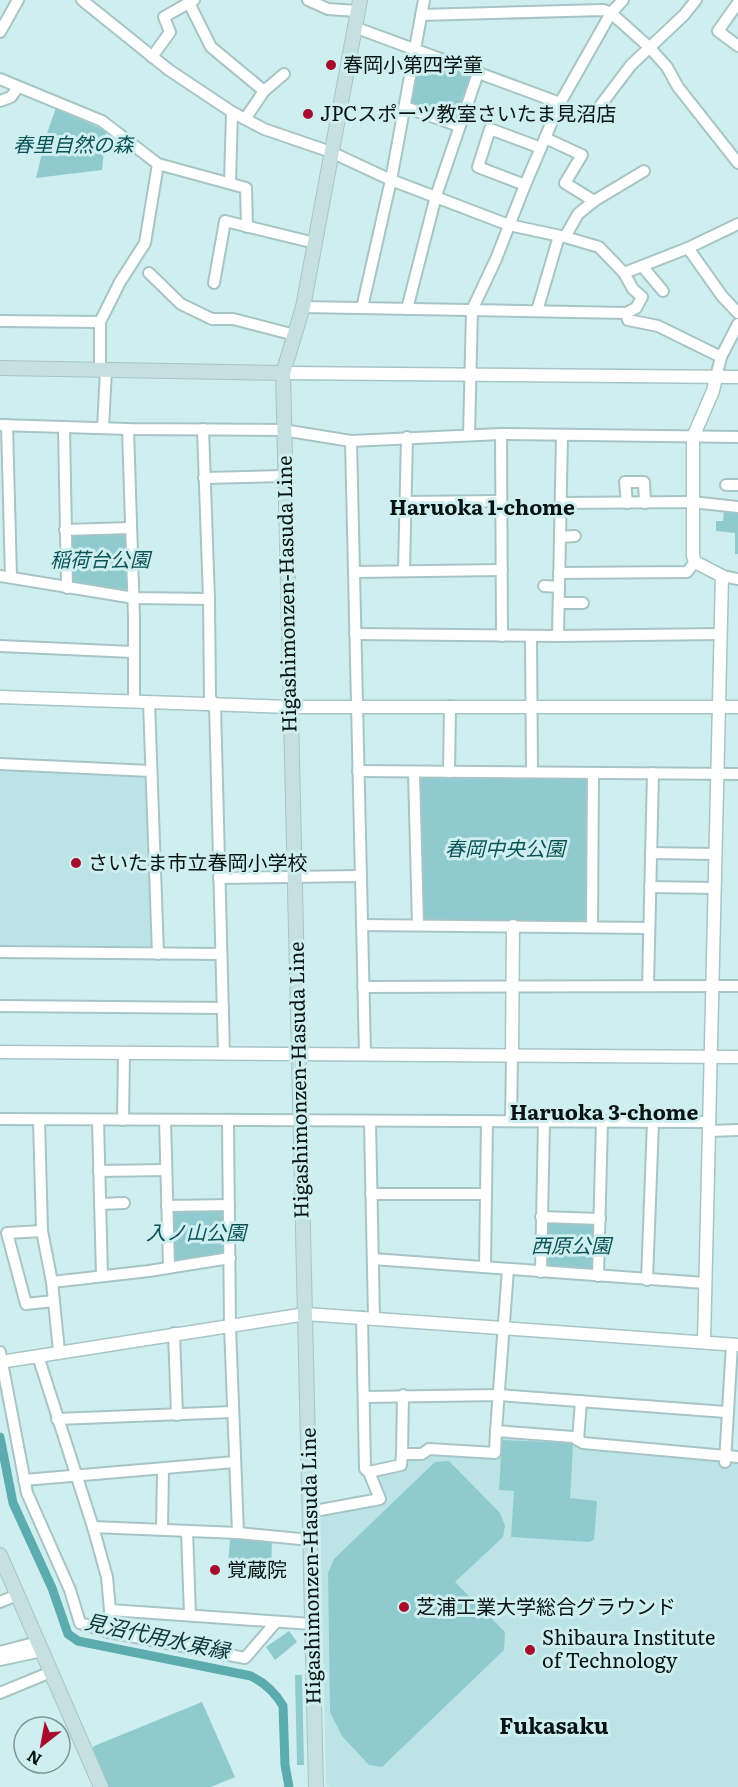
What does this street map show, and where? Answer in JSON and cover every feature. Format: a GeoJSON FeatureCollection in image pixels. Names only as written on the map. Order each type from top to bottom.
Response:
{"type":"FeatureCollection","features":[{"type":"Feature","properties":{"kind":"main road","name":"Higashimonzen-Hasuda Line"},"geometry":{"type":"LineString","coordinates":[[316,1787],[283,373],[285,359],[303,307],[358,5]]}},
{"type":"Feature","properties":{"kind":"main road"},"geometry":{"type":"LineString","coordinates":[[0,368],[283,373]]}},
{"type":"Feature","properties":{"kind":"main road"},"geometry":{"type":"LineString","coordinates":[[0,1555],[101,1787]]}},
{"type":"Feature","properties":{"kind":"street"},"geometry":{"type":"LineString","coordinates":[[0,32],[4,13],[18,0]]}},
{"type":"Feature","properties":{"kind":"street"},"geometry":{"type":"LineString","coordinates":[[82,0],[152,57],[203,94],[264,129],[331,152],[392,180],[509,225],[562,236],[599,247],[624,273],[633,289],[642,297],[636,308],[626,313],[303,307]]}},
{"type":"Feature","properties":{"kind":"street"},"geometry":{"type":"LineString","coordinates":[[308,0],[328,9],[358,5]]}},
{"type":"Feature","properties":{"kind":"street"},"geometry":{"type":"LineString","coordinates":[[362,308],[392,180],[424,0]]}},
{"type":"Feature","properties":{"kind":"street"},"geometry":{"type":"LineString","coordinates":[[469,435],[472,310],[496,259],[525,184],[560,104],[611,13],[623,0]]}},
{"type":"Feature","properties":{"kind":"street"},"geometry":{"type":"LineString","coordinates":[[600,106],[631,65],[684,15],[696,0]]}},
{"type":"Feature","properties":{"kind":"street"},"geometry":{"type":"LineString","coordinates":[[733,0],[738,3],[718,31],[738,46]]}},
{"type":"Feature","properties":{"kind":"street"},"geometry":{"type":"LineString","coordinates":[[152,57],[170,32],[164,16],[192,1],[211,47],[264,91]]}},
{"type":"Feature","properties":{"kind":"street"},"geometry":{"type":"LineString","coordinates":[[421,15],[604,10],[611,13],[649,47],[667,67],[678,87],[738,163]]}},
{"type":"Feature","properties":{"kind":"street"},"geometry":{"type":"LineString","coordinates":[[354,27],[560,104]]}},
{"type":"Feature","properties":{"kind":"street"},"geometry":{"type":"LineString","coordinates":[[407,309],[436,196],[478,73]]}},
{"type":"Feature","properties":{"kind":"street"},"geometry":{"type":"LineString","coordinates":[[244,118],[264,91],[284,74]]}},
{"type":"Feature","properties":{"kind":"street"},"geometry":{"type":"LineString","coordinates":[[0,79],[102,122],[158,164],[246,188],[248,227]]}},
{"type":"Feature","properties":{"kind":"street"},"geometry":{"type":"LineString","coordinates":[[0,101],[11,98],[18,87]]}},
{"type":"Feature","properties":{"kind":"street"},"geometry":{"type":"LineString","coordinates":[[405,107],[459,126]]}},
{"type":"Feature","properties":{"kind":"street"},"geometry":{"type":"LineString","coordinates":[[230,183],[232,112]]}},
{"type":"Feature","properties":{"kind":"street"},"geometry":{"type":"LineString","coordinates":[[525,184],[478,167],[490,129],[582,155],[565,183],[594,201]]}},
{"type":"Feature","properties":{"kind":"street"},"geometry":{"type":"LineString","coordinates":[[104,428],[100,322],[120,282],[145,243],[158,164]]}},
{"type":"Feature","properties":{"kind":"street"},"geometry":{"type":"LineString","coordinates":[[537,311],[562,236],[578,214],[594,201],[644,171]]}},
{"type":"Feature","properties":{"kind":"street"},"geometry":{"type":"LineString","coordinates":[[214,283],[225,221],[315,243]]}},
{"type":"Feature","properties":{"kind":"street"},"geometry":{"type":"LineString","coordinates":[[624,273],[688,248],[738,224]]}},
{"type":"Feature","properties":{"kind":"street"},"geometry":{"type":"LineString","coordinates":[[688,248],[722,296],[738,313]]}},
{"type":"Feature","properties":{"kind":"street"},"geometry":{"type":"LineString","coordinates":[[642,266],[663,291]]}},
{"type":"Feature","properties":{"kind":"street"},"geometry":{"type":"LineString","coordinates":[[150,273],[181,304],[212,319],[233,319],[295,335]]}},
{"type":"Feature","properties":{"kind":"street"},"geometry":{"type":"LineString","coordinates":[[626,313],[628,320],[658,326],[721,357]]}},
{"type":"Feature","properties":{"kind":"street"},"geometry":{"type":"LineString","coordinates":[[0,321],[100,322]]}},
{"type":"Feature","properties":{"kind":"street"},"geometry":{"type":"LineString","coordinates":[[738,324],[721,357],[713,391],[693,437],[692,502],[695,562],[722,576],[738,579]]}},
{"type":"Feature","properties":{"kind":"street"},"geometry":{"type":"LineString","coordinates":[[283,373],[738,377]]}},
{"type":"Feature","properties":{"kind":"street"},"geometry":{"type":"LineString","coordinates":[[209,599],[134,598],[5,577],[3,425],[284,430],[351,441],[501,434],[738,437]]}},
{"type":"Feature","properties":{"kind":"street"},"geometry":{"type":"LineString","coordinates":[[64,427],[66,588]]}},
{"type":"Feature","properties":{"kind":"street"},"geometry":{"type":"LineString","coordinates":[[128,429],[134,598],[134,702]]}},
{"type":"Feature","properties":{"kind":"street"},"geometry":{"type":"LineString","coordinates":[[203,429],[210,698],[214,705],[224,1054]]}},
{"type":"Feature","properties":{"kind":"street"},"geometry":{"type":"LineString","coordinates":[[501,434],[502,636]]}},
{"type":"Feature","properties":{"kind":"street"},"geometry":{"type":"LineString","coordinates":[[558,636],[562,435]]}},
{"type":"Feature","properties":{"kind":"street"},"geometry":{"type":"LineString","coordinates":[[404,571],[407,437]]}},
{"type":"Feature","properties":{"kind":"street"},"geometry":{"type":"LineString","coordinates":[[351,441],[365,1054]]}},
{"type":"Feature","properties":{"kind":"street"},"geometry":{"type":"LineString","coordinates":[[204,478],[284,476]]}},
{"type":"Feature","properties":{"kind":"street"},"geometry":{"type":"LineString","coordinates":[[627,502],[625,482],[644,482],[645,503]]}},
{"type":"Feature","properties":{"kind":"street"},"geometry":{"type":"LineString","coordinates":[[726,485],[738,485]]}},
{"type":"Feature","properties":{"kind":"street"},"geometry":{"type":"LineString","coordinates":[[404,502],[501,501]]}},
{"type":"Feature","properties":{"kind":"street"},"geometry":{"type":"LineString","coordinates":[[561,503],[692,502],[738,507]]}},
{"type":"Feature","properties":{"kind":"street"},"geometry":{"type":"LineString","coordinates":[[65,530],[130,528]]}},
{"type":"Feature","properties":{"kind":"street"},"geometry":{"type":"LineString","coordinates":[[560,537],[575,536]]}},
{"type":"Feature","properties":{"kind":"street"},"geometry":{"type":"LineString","coordinates":[[559,573],[687,572],[695,562]]}},
{"type":"Feature","properties":{"kind":"street"},"geometry":{"type":"LineString","coordinates":[[354,572],[502,570]]}},
{"type":"Feature","properties":{"kind":"street"},"geometry":{"type":"LineString","coordinates":[[704,1342],[722,576]]}},
{"type":"Feature","properties":{"kind":"street"},"geometry":{"type":"LineString","coordinates":[[544,586],[559,586]]}},
{"type":"Feature","properties":{"kind":"street"},"geometry":{"type":"LineString","coordinates":[[559,603],[583,603]]}},
{"type":"Feature","properties":{"kind":"street"},"geometry":{"type":"LineString","coordinates":[[355,634],[502,636],[721,634]]}},
{"type":"Feature","properties":{"kind":"street"},"geometry":{"type":"LineString","coordinates":[[531,636],[532,772]]}},
{"type":"Feature","properties":{"kind":"street"},"geometry":{"type":"LineString","coordinates":[[0,646],[133,652]]}},
{"type":"Feature","properties":{"kind":"street"},"geometry":{"type":"LineString","coordinates":[[0,697],[290,707],[738,707]]}},
{"type":"Feature","properties":{"kind":"street"},"geometry":{"type":"LineString","coordinates":[[149,702],[158,954]]}},
{"type":"Feature","properties":{"kind":"street"},"geometry":{"type":"LineString","coordinates":[[449,772],[450,706]]}},
{"type":"Feature","properties":{"kind":"street"},"geometry":{"type":"LineString","coordinates":[[0,764],[151,771]]}},
{"type":"Feature","properties":{"kind":"street"},"geometry":{"type":"LineString","coordinates":[[358,771],[738,774]]}},
{"type":"Feature","properties":{"kind":"street"},"geometry":{"type":"LineString","coordinates":[[414,772],[418,926]]}},
{"type":"Feature","properties":{"kind":"street"},"geometry":{"type":"LineString","coordinates":[[591,927],[593,773]]}},
{"type":"Feature","properties":{"kind":"street"},"geometry":{"type":"LineString","coordinates":[[648,986],[653,773]]}},
{"type":"Feature","properties":{"kind":"street"},"geometry":{"type":"LineString","coordinates":[[651,853],[715,854]]}},
{"type":"Feature","properties":{"kind":"street"},"geometry":{"type":"LineString","coordinates":[[219,878],[360,876]]}},
{"type":"Feature","properties":{"kind":"street"},"geometry":{"type":"LineString","coordinates":[[650,887],[714,888]]}},
{"type":"Feature","properties":{"kind":"street"},"geometry":{"type":"LineString","coordinates":[[362,925],[649,928]]}},
{"type":"Feature","properties":{"kind":"street"},"geometry":{"type":"LineString","coordinates":[[511,1121],[513,926]]}},
{"type":"Feature","properties":{"kind":"street"},"geometry":{"type":"LineString","coordinates":[[0,952],[221,954]]}},
{"type":"Feature","properties":{"kind":"street"},"geometry":{"type":"LineString","coordinates":[[363,987],[738,986]]}},
{"type":"Feature","properties":{"kind":"street"},"geometry":{"type":"LineString","coordinates":[[0,1006],[223,1008]]}},
{"type":"Feature","properties":{"kind":"street"},"geometry":{"type":"LineString","coordinates":[[0,1052],[738,1057]]}},
{"type":"Feature","properties":{"kind":"street"},"geometry":{"type":"LineString","coordinates":[[123,1120],[124,1053]]}},
{"type":"Feature","properties":{"kind":"street"},"geometry":{"type":"LineString","coordinates":[[0,1119],[228,1122],[602,1121],[653,1122],[738,1130]]}},
{"type":"Feature","properties":{"kind":"street"},"geometry":{"type":"LineString","coordinates":[[39,1120],[42,1231],[52,1282],[59,1351]]}},
{"type":"Feature","properties":{"kind":"street"},"geometry":{"type":"LineString","coordinates":[[98,1120],[102,1276]]}},
{"type":"Feature","properties":{"kind":"street"},"geometry":{"type":"LineString","coordinates":[[165,1120],[169,1267]]}},
{"type":"Feature","properties":{"kind":"street"},"geometry":{"type":"LineString","coordinates":[[485,1267],[487,1121]]}},
{"type":"Feature","properties":{"kind":"street"},"geometry":{"type":"LineString","coordinates":[[541,1272],[544,1121]]}},
{"type":"Feature","properties":{"kind":"street"},"geometry":{"type":"LineString","coordinates":[[598,1276],[602,1121]]}},
{"type":"Feature","properties":{"kind":"street"},"geometry":{"type":"LineString","coordinates":[[228,1122],[230,1326],[238,1533]]}},
{"type":"Feature","properties":{"kind":"street"},"geometry":{"type":"LineString","coordinates":[[309,1512],[380,1499],[369,1472],[365,1469],[368,1317],[373,1259],[370,1122]]}},
{"type":"Feature","properties":{"kind":"street"},"geometry":{"type":"LineString","coordinates":[[647,1280],[653,1122]]}},
{"type":"Feature","properties":{"kind":"street"},"geometry":{"type":"LineString","coordinates":[[99,1171],[166,1170]]}},
{"type":"Feature","properties":{"kind":"street"},"geometry":{"type":"LineString","coordinates":[[371,1194],[485,1194]]}},
{"type":"Feature","properties":{"kind":"street"},"geometry":{"type":"LineString","coordinates":[[100,1204],[124,1203]]}},
{"type":"Feature","properties":{"kind":"street"},"geometry":{"type":"LineString","coordinates":[[167,1206],[229,1205]]}},
{"type":"Feature","properties":{"kind":"street"},"geometry":{"type":"LineString","coordinates":[[541,1217],[600,1220]]}},
{"type":"Feature","properties":{"kind":"street"},"geometry":{"type":"LineString","coordinates":[[42,1231],[7,1233],[26,1304],[54,1301]]}},
{"type":"Feature","properties":{"kind":"street"},"geometry":{"type":"LineString","coordinates":[[52,1282],[230,1258]]}},
{"type":"Feature","properties":{"kind":"street"},"geometry":{"type":"LineString","coordinates":[[373,1259],[705,1283]]}},
{"type":"Feature","properties":{"kind":"street"},"geometry":{"type":"LineString","coordinates":[[402,1454],[422,1454],[429,1449],[495,1453],[508,1269]]}},
{"type":"Feature","properties":{"kind":"street"},"geometry":{"type":"LineString","coordinates":[[276,1622],[245,1658],[109,1632],[80,1623],[70,1590],[27,1493],[1,1358],[38,1356],[306,1314],[735,1345],[726,1412],[724,1459]]}},
{"type":"Feature","properties":{"kind":"street"},"geometry":{"type":"LineString","coordinates":[[174,1333],[177,1414]]}},
{"type":"Feature","properties":{"kind":"street"},"geometry":{"type":"LineString","coordinates":[[38,1356],[107,1577],[109,1632]]}},
{"type":"Feature","properties":{"kind":"street"},"geometry":{"type":"LineString","coordinates":[[369,1472],[401,1465],[403,1395]]}},
{"type":"Feature","properties":{"kind":"street"},"geometry":{"type":"LineString","coordinates":[[365,1396],[499,1395],[726,1412]]}},
{"type":"Feature","properties":{"kind":"street"},"geometry":{"type":"LineString","coordinates":[[578,1440],[581,1401]]}},
{"type":"Feature","properties":{"kind":"street"},"geometry":{"type":"LineString","coordinates":[[57,1419],[233,1412]]}},
{"type":"Feature","properties":{"kind":"street"},"geometry":{"type":"LineString","coordinates":[[496,1431],[573,1437],[583,1443],[724,1459],[738,1457]]}},
{"type":"Feature","properties":{"kind":"street"},"geometry":{"type":"LineString","coordinates":[[24,1480],[163,1470],[235,1462]]}},
{"type":"Feature","properties":{"kind":"street"},"geometry":{"type":"LineString","coordinates":[[162,1529],[163,1470]]}},
{"type":"Feature","properties":{"kind":"street"},"geometry":{"type":"LineString","coordinates":[[93,1527],[238,1533],[310,1540]]}},
{"type":"Feature","properties":{"kind":"street"},"geometry":{"type":"LineString","coordinates":[[187,1531],[190,1615]]}},
{"type":"Feature","properties":{"kind":"street"},"geometry":{"type":"LineString","coordinates":[[0,1602],[17,1595]]}},
{"type":"Feature","properties":{"kind":"street"},"geometry":{"type":"LineString","coordinates":[[110,1610],[312,1623]]}},
{"type":"Feature","properties":{"kind":"street"},"geometry":{"type":"LineString","coordinates":[[0,1652],[40,1646]]}},
{"type":"Feature","properties":{"kind":"street"},"geometry":{"type":"LineString","coordinates":[[0,1660],[40,1646]]}},
{"type":"Feature","properties":{"kind":"street"},"geometry":{"type":"LineString","coordinates":[[0,1693],[51,1672]]}},
{"type":"Feature","properties":{"kind":"shaded area","name":"さいたま市立春岡小学校"},"geometry":{"type":"Polygon","coordinates":[[[0,768],[148,777],[155,952],[0,949],[0,768]]]}},
{"type":"Feature","properties":{"kind":"shaded area","name":"Shibaura Institute of Technology"},"geometry":{"type":"Polygon","coordinates":[[[500,1436],[574,1440],[580,1445],[738,1462],[738,1787],[332,1787],[326,1785],[320,1515],[375,1506],[385,1501],[375,1477],[377,1474],[406,1468],[409,1459],[425,1458],[428,1453],[499,1457],[500,1436]]]}},
{"type":"Feature","properties":{"kind":"green space"},"geometry":{"type":"Polygon","coordinates":[[[420,58],[470,76],[454,120],[410,104],[420,58]]]}},
{"type":"Feature","properties":{"kind":"green space","name":"春里自然の森"},"geometry":{"type":"Polygon","coordinates":[[[56,108],[106,131],[102,170],[36,178],[46,136],[56,108]]]}},
{"type":"Feature","properties":{"kind":"green space"},"geometry":{"type":"Polygon","coordinates":[[[724,509],[738,510],[738,554],[735,554],[735,533],[716,531],[716,521],[723,521],[724,509]]]}},
{"type":"Feature","properties":{"kind":"green space","name":"稲荷台公園"},"geometry":{"type":"Polygon","coordinates":[[[126,532],[127,594],[71,585],[70,534],[126,532]]]}},
{"type":"Feature","properties":{"kind":"green space","name":"春岡中央公園"},"geometry":{"type":"Polygon","coordinates":[[[420,778],[588,779],[587,922],[424,920],[420,778]]]}},
{"type":"Feature","properties":{"kind":"green space","name":"入ノ山公園"},"geometry":{"type":"Polygon","coordinates":[[[225,1208],[226,1252],[173,1261],[170,1209],[225,1208]]]}},
{"type":"Feature","properties":{"kind":"green space","name":"西原公園"},"geometry":{"type":"Polygon","coordinates":[[[547,1221],[597,1223],[595,1269],[592,1272],[544,1266],[545,1223],[547,1221]]]}},
{"type":"Feature","properties":{"kind":"green space"},"geometry":{"type":"Polygon","coordinates":[[[502,1440],[571,1443],[573,1446],[570,1498],[597,1501],[594,1540],[589,1542],[511,1537],[514,1491],[499,1490],[502,1440]]]}},
{"type":"Feature","properties":{"kind":"green space","name":"芝浦工業大学総合グラウンド"},"geometry":{"type":"Polygon","coordinates":[[[449,1461],[500,1513],[505,1526],[503,1537],[455,1582],[505,1632],[504,1650],[382,1767],[369,1765],[342,1736],[330,1712],[328,1573],[334,1559],[435,1462],[449,1461]]]}},
{"type":"Feature","properties":{"kind":"green space"},"geometry":{"type":"Polygon","coordinates":[[[230,1539],[272,1542],[271,1568],[228,1565],[230,1539]]]}},
{"type":"Feature","properties":{"kind":"green space"},"geometry":{"type":"Polygon","coordinates":[[[289,1631],[297,1642],[275,1660],[266,1647],[289,1631]]]}},
{"type":"Feature","properties":{"kind":"green space"},"geometry":{"type":"Polygon","coordinates":[[[295,1675],[302,1675],[304,1765],[297,1765],[295,1675]]]}},
{"type":"Feature","properties":{"kind":"green space"},"geometry":{"type":"Polygon","coordinates":[[[202,1702],[235,1777],[211,1787],[109,1787],[92,1750],[94,1746],[202,1702]]]}},
{"type":"Feature","properties":{"kind":"waterway","name":"見沼代用水東縁"},"geometry":{"type":"LineString","coordinates":[[0,1437],[13,1503],[52,1588],[68,1634],[78,1641],[251,1676],[261,1682],[273,1692],[283,1706],[285,1765],[289,1787]]}},
{"type":"Feature","properties":{"kind":"place","name":"春岡小第四学童"},"geometry":{"type":"Point","coordinates":[331,65]}},
{"type":"Feature","properties":{"kind":"place","name":"JPCスポーツ教室さいたま見沼店"},"geometry":{"type":"Point","coordinates":[308,114]}},
{"type":"Feature","properties":{"kind":"place","name":"さいたま市立春岡小学校"},"geometry":{"type":"Point","coordinates":[76,863]}},
{"type":"Feature","properties":{"kind":"place","name":"覚蔵院"},"geometry":{"type":"Point","coordinates":[215,1570]}},
{"type":"Feature","properties":{"kind":"place","name":"芝浦工業大学総合グラウンド"},"geometry":{"type":"Point","coordinates":[404,1607]}},
{"type":"Feature","properties":{"kind":"place","name":"Shibaura Institute of Technology"},"geometry":{"type":"Point","coordinates":[530,1650]}},
{"type":"Feature","properties":{"kind":"district","name":"Haruoka 1-chome"},"geometry":{"type":"Point","coordinates":[482,508]}},
{"type":"Feature","properties":{"kind":"district","name":"Haruoka 3-chome"},"geometry":{"type":"Point","coordinates":[604,1113]}},
{"type":"Feature","properties":{"kind":"district","name":"Fukasaku"},"geometry":{"type":"Point","coordinates":[554,1726]}}]}
